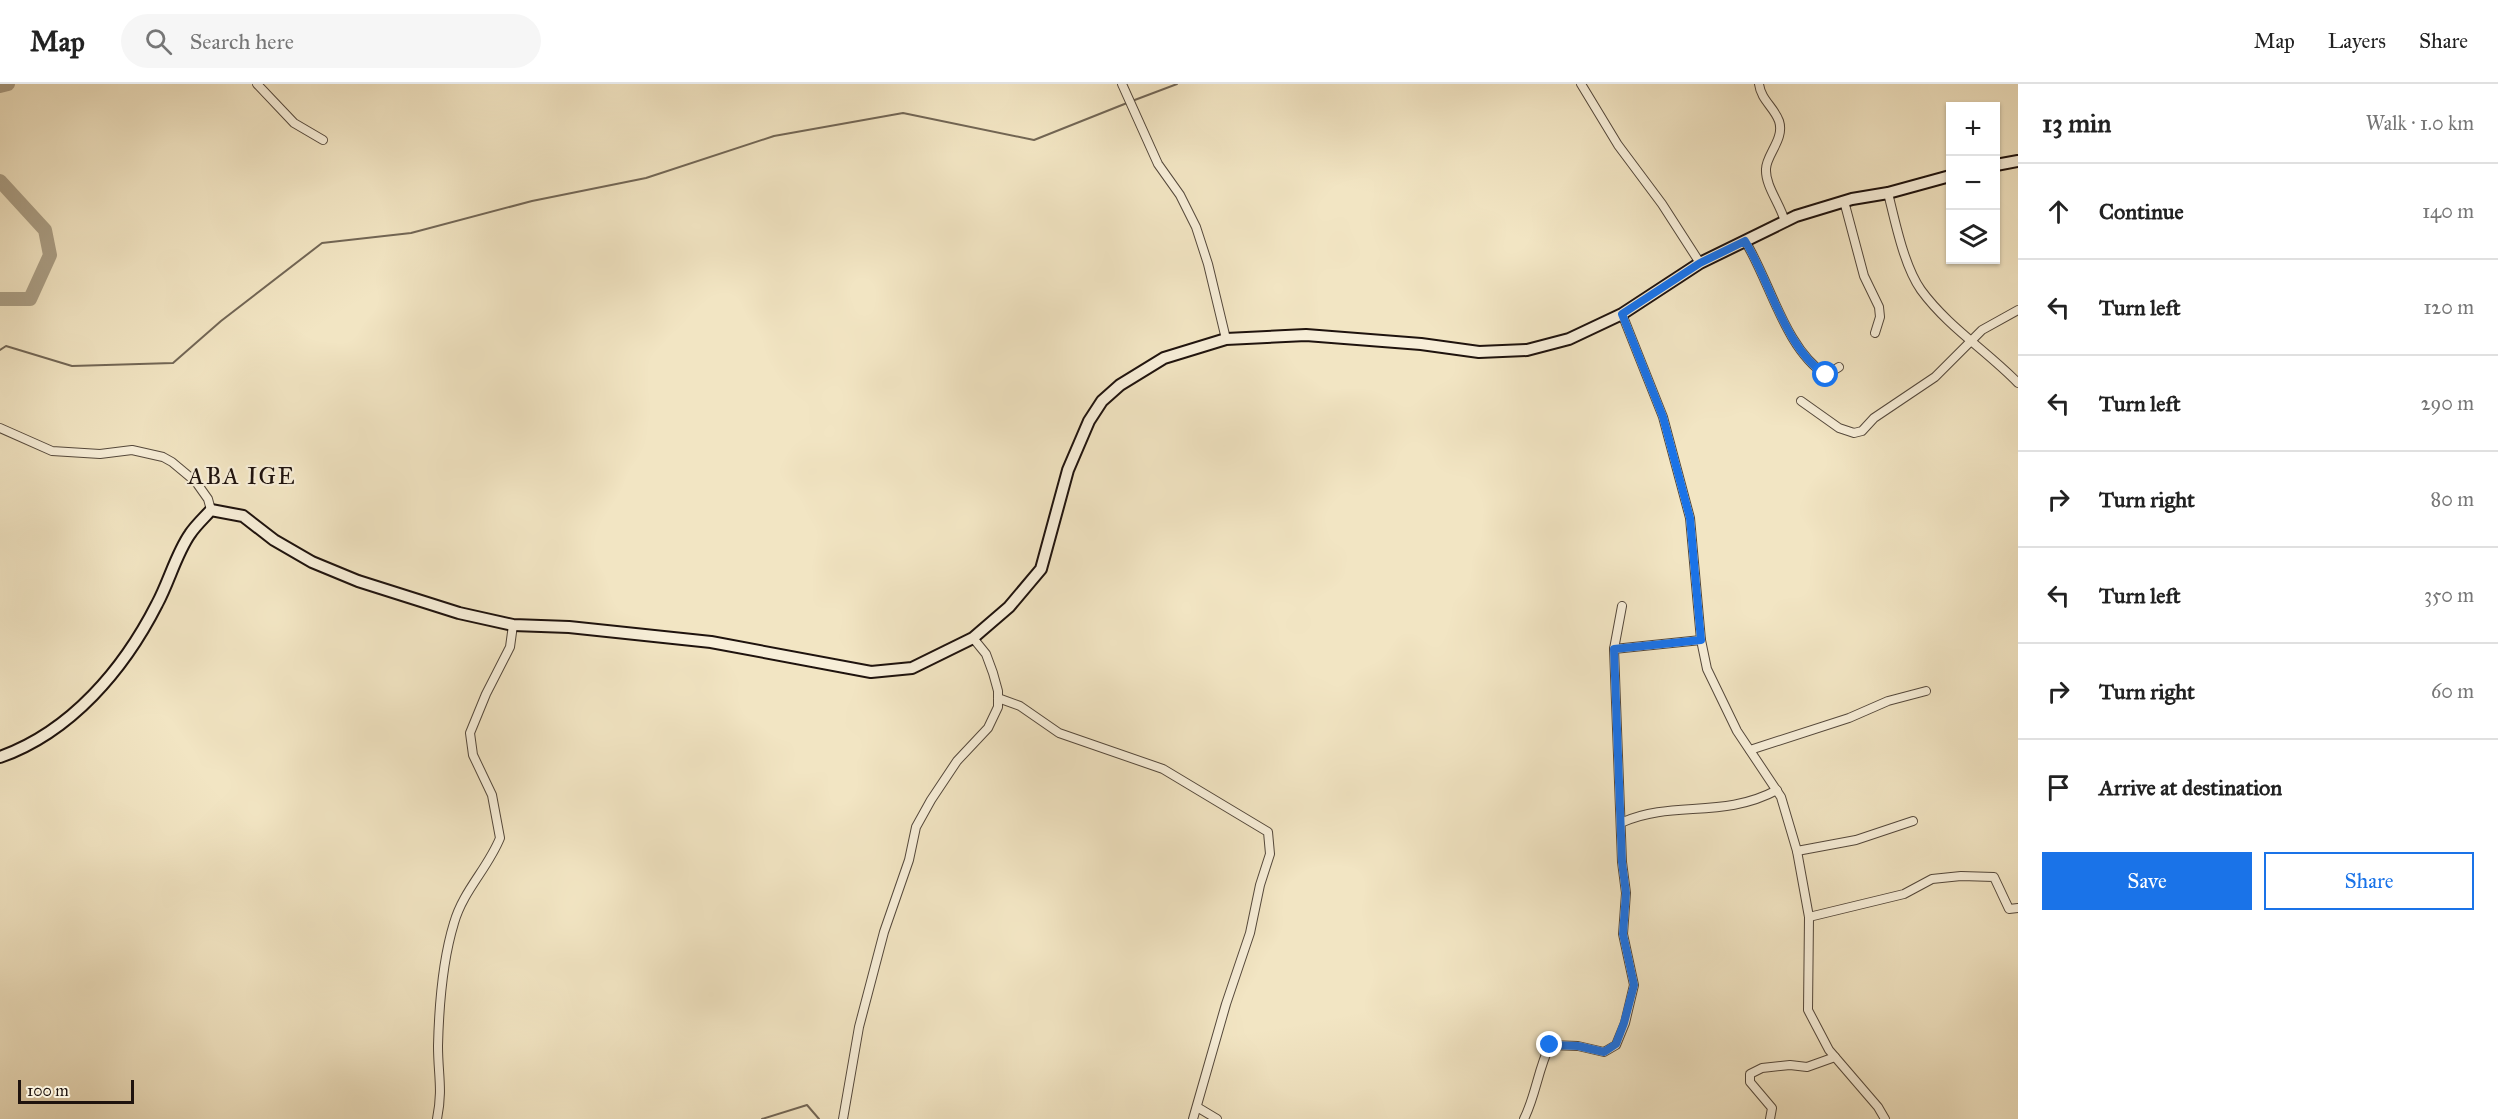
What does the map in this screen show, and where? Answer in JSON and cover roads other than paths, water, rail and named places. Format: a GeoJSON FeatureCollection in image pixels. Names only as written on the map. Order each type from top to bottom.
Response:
{"type":"FeatureCollection","features":[{"type":"Feature","properties":{"kind":"street"},"geometry":{"type":"LineString","coordinates":[[257,84],[294,123],[324,140]]}},
{"type":"Feature","properties":{"kind":"street"},"geometry":{"type":"LineString","coordinates":[[1581,84],[1618,144],[1662,204],[1700,263]]}},
{"type":"Feature","properties":{"kind":"street"},"geometry":{"type":"LineString","coordinates":[[1759,84],[1760,93],[1779,122],[1777,144],[1766,165],[1766,177],[1781,205],[1785,222]]}},
{"type":"Feature","properties":{"kind":"street"},"geometry":{"type":"LineString","coordinates":[[1124,87],[1158,164],[1180,195],[1196,227],[1208,264],[1226,339]]}},
{"type":"Feature","properties":{"kind":"street"},"geometry":{"type":"LineString","coordinates":[[2000,164],[2018,161]]}},
{"type":"Feature","properties":{"kind":"street"},"geometry":{"type":"LineString","coordinates":[[0,428],[52,451],[100,454],[132,450],[163,458],[172,462],[196,482],[212,510],[243,516],[274,540],[302,557],[358,581],[459,613],[513,625],[667,636],[770,651],[872,672],[912,668],[973,638],[1009,607],[1041,569],[1068,470],[1089,421],[1102,401],[1120,385],[1164,358],[1226,339],[1306,335],[1421,344],[1479,352],[1527,350],[1569,339],[1622,314],[1700,263],[1785,222],[1844,201],[1888,193],[1946,177]]}},
{"type":"Feature","properties":{"kind":"street"},"geometry":{"type":"LineString","coordinates":[[1888,193],[1897,227],[1920,288],[1943,316],[1970,342],[2002,366],[2018,383]]}},
{"type":"Feature","properties":{"kind":"street"},"geometry":{"type":"LineString","coordinates":[[1844,201],[1864,276],[1879,307],[1880,317],[1875,333]]}},
{"type":"Feature","properties":{"kind":"street"},"geometry":{"type":"LineString","coordinates":[[1745,241],[1759,263],[1773,300],[1814,367],[1826,375],[1839,367]]}},
{"type":"Feature","properties":{"kind":"street"},"geometry":{"type":"LineString","coordinates":[[1801,401],[1839,428],[1854,433],[1862,431],[1874,418],[1935,377],[1982,330],[2018,310]]}},
{"type":"Feature","properties":{"kind":"street"},"geometry":{"type":"LineString","coordinates":[[1622,314],[1663,417],[1690,518],[1701,640],[1707,669],[1737,731],[1777,790],[1797,851],[1809,917],[1808,1010],[1834,1057],[1878,1107],[1885,1119]]}},
{"type":"Feature","properties":{"kind":"street"},"geometry":{"type":"LineString","coordinates":[[0,757],[77,713],[110,677],[156,606],[189,534],[212,510]]}},
{"type":"Feature","properties":{"kind":"street"},"geometry":{"type":"LineString","coordinates":[[1524,1119],[1530,1106],[1542,1062],[1550,1045],[1578,1046],[1604,1052],[1616,1044],[1634,985],[1623,934],[1626,893],[1622,862],[1623,822],[1614,649],[1622,606]]}},
{"type":"Feature","properties":{"kind":"street"},"geometry":{"type":"LineString","coordinates":[[436,1119],[442,1094],[438,1058],[439,1003],[454,922],[463,900],[495,850],[500,838],[492,795],[472,755],[470,733],[486,694],[510,647],[513,625]]}},
{"type":"Feature","properties":{"kind":"street"},"geometry":{"type":"LineString","coordinates":[[843,1119],[861,1017],[884,932],[909,860],[916,827],[957,761],[988,728],[998,707],[993,673],[986,654],[973,638]]}},
{"type":"Feature","properties":{"kind":"street"},"geometry":{"type":"LineString","coordinates":[[1614,649],[1701,640]]}},
{"type":"Feature","properties":{"kind":"street"},"geometry":{"type":"LineString","coordinates":[[1750,750],[1849,718],[1888,701],[1926,691]]}},
{"type":"Feature","properties":{"kind":"street"},"geometry":{"type":"LineString","coordinates":[[998,698],[1020,706],[1059,733],[1163,769],[1268,832],[1270,854],[1260,885],[1250,933],[1226,1004],[1193,1119]]}},
{"type":"Feature","properties":{"kind":"street"},"geometry":{"type":"LineString","coordinates":[[1623,822],[1642,814],[1742,805],[1777,790]]}},
{"type":"Feature","properties":{"kind":"street"},"geometry":{"type":"LineString","coordinates":[[1797,851],[1856,840],[1913,821]]}},
{"type":"Feature","properties":{"kind":"street"},"geometry":{"type":"LineString","coordinates":[[1809,917],[1904,894],[1932,879],[1961,876],[1994,878],[2009,909],[2018,908]]}},
{"type":"Feature","properties":{"kind":"street"},"geometry":{"type":"LineString","coordinates":[[1770,1119],[1772,1108],[1750,1082],[1750,1074],[1762,1068],[1790,1065],[1807,1068],[1834,1057]]}},
{"type":"Feature","properties":{"kind":"street"},"geometry":{"type":"LineString","coordinates":[[1197,1107],[1217,1119]]}},
{"type":"Feature","properties":{"kind":"waterway"},"geometry":{"type":"LineString","coordinates":[[0,86],[8,84]]}},
{"type":"Feature","properties":{"kind":"waterway"},"geometry":{"type":"LineString","coordinates":[[1132,101],[1177,84]]}},
{"type":"Feature","properties":{"kind":"waterway"},"geometry":{"type":"LineString","coordinates":[[0,350],[6,346],[72,366],[173,363],[221,321],[322,243],[411,233],[532,201],[646,178],[774,136],[903,113],[1034,140],[1127,103]]}},
{"type":"Feature","properties":{"kind":"waterway"},"geometry":{"type":"LineString","coordinates":[[0,181],[45,230],[50,255],[30,299],[0,299]]}},
{"type":"Feature","properties":{"kind":"waterway"},"geometry":{"type":"LineString","coordinates":[[762,1119],[807,1105],[819,1119]]}},
{"type":"Feature","properties":{"kind":"district","name":"ABA IGE"},"geometry":{"type":"Point","coordinates":[242,476]}}]}
